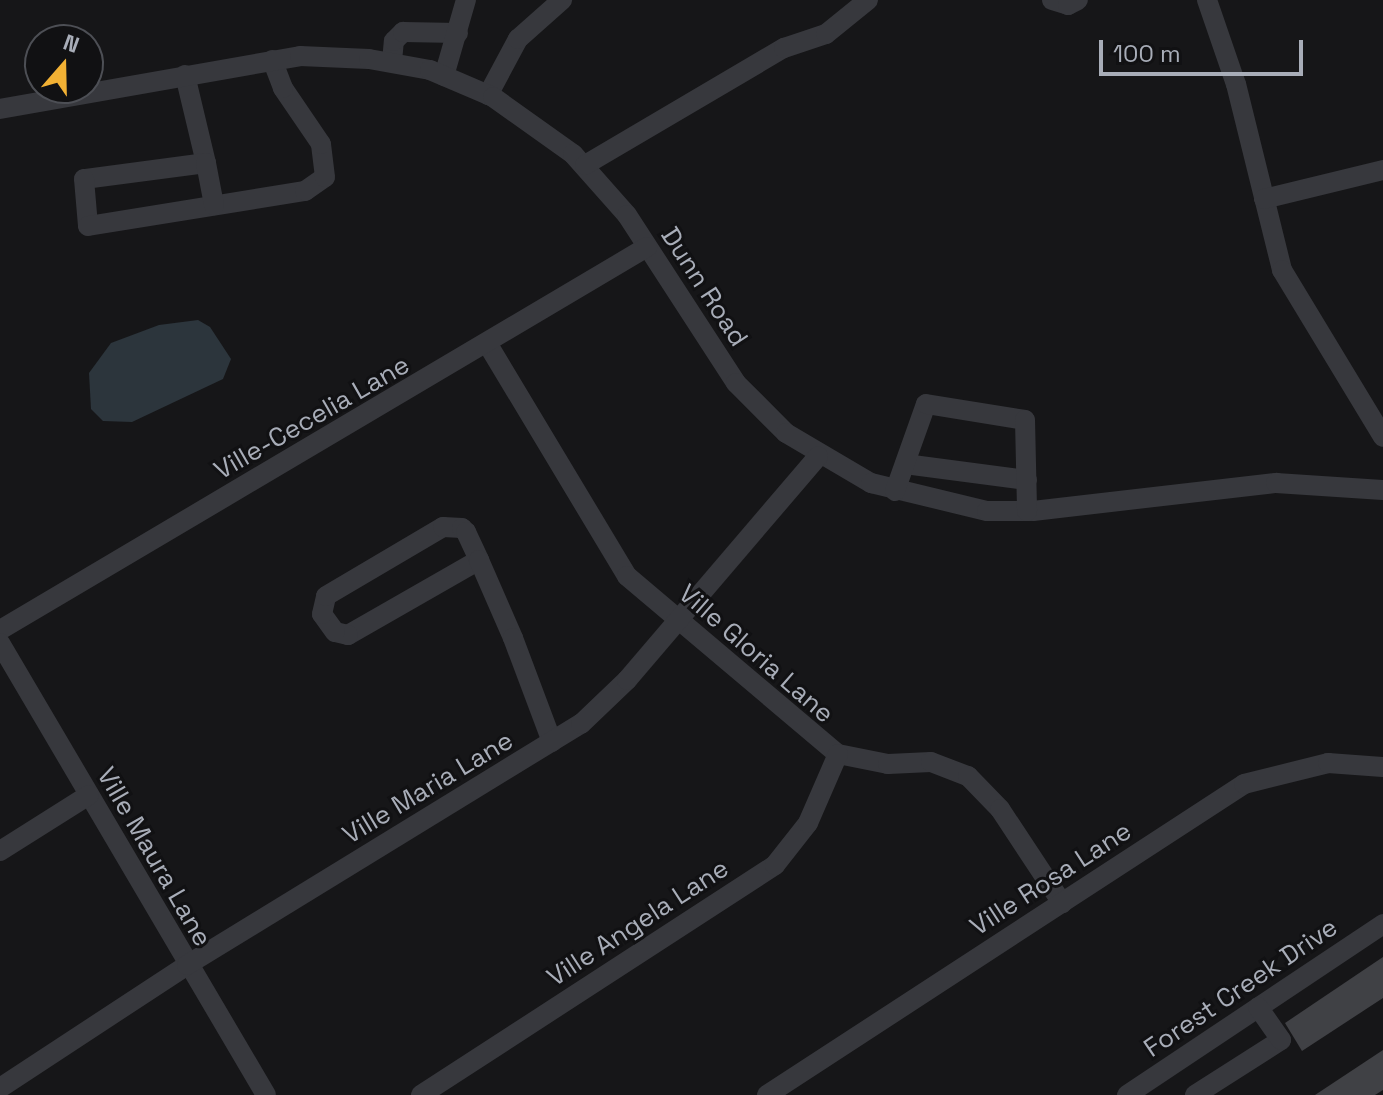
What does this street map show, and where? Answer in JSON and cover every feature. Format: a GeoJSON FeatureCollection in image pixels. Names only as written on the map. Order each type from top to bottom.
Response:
{"type":"FeatureCollection","features":[{"type":"Feature","properties":{"kind":"street"},"geometry":{"type":"LineString","coordinates":[[444,76],[466,0]]}},
{"type":"Feature","properties":{"kind":"street"},"geometry":{"type":"LineString","coordinates":[[488,95],[518,39],[562,0]]}},
{"type":"Feature","properties":{"kind":"street"},"geometry":{"type":"LineString","coordinates":[[585,165],[784,48],[826,34],[868,0]]}},
{"type":"Feature","properties":{"kind":"street"},"geometry":{"type":"LineString","coordinates":[[1052,0],[1068,5],[1078,0]]}},
{"type":"Feature","properties":{"kind":"street"},"geometry":{"type":"LineString","coordinates":[[1207,0],[1236,84],[1282,270],[1297,301],[1383,437]]}},
{"type":"Feature","properties":{"kind":"street"},"geometry":{"type":"LineString","coordinates":[[392,62],[394,41],[403,32],[458,33]]}},
{"type":"Feature","properties":{"kind":"street","name":"Dunn Road"},"geometry":{"type":"LineString","coordinates":[[0,109],[272,60],[322,56],[392,62],[444,76],[488,95],[546,130],[585,165],[647,247],[736,383],[818,456],[895,491],[959,508],[1027,511],[1276,483],[1383,490]]}},
{"type":"Feature","properties":{"kind":"street"},"geometry":{"type":"LineString","coordinates":[[206,163],[84,179],[88,226],[305,191],[325,177],[321,144],[283,88],[272,60]]}},
{"type":"Feature","properties":{"kind":"street"},"geometry":{"type":"LineString","coordinates":[[185,75],[214,205]]}},
{"type":"Feature","properties":{"kind":"street"},"geometry":{"type":"LineString","coordinates":[[1264,199],[1383,170]]}},
{"type":"Feature","properties":{"kind":"street","name":"Ville-Cecelia Lane"},"geometry":{"type":"LineString","coordinates":[[0,630],[647,247]]}},
{"type":"Feature","properties":{"kind":"street","name":"Ville Gloria Lane"},"geometry":{"type":"LineString","coordinates":[[487,343],[627,576],[838,754],[888,764],[931,762],[968,776],[1000,809],[1062,903]]}},
{"type":"Feature","properties":{"kind":"street"},"geometry":{"type":"LineString","coordinates":[[895,491],[926,404],[1025,420],[1027,511]]}},
{"type":"Feature","properties":{"kind":"street","name":"Ville Maria Lane"},"geometry":{"type":"LineString","coordinates":[[0,1088],[187,965],[552,742],[605,704],[818,456]]}},
{"type":"Feature","properties":{"kind":"street"},"geometry":{"type":"LineString","coordinates":[[905,464],[1027,480]]}},
{"type":"Feature","properties":{"kind":"street"},"geometry":{"type":"LineString","coordinates":[[479,560],[348,635],[335,632],[322,614],[326,596],[443,527],[466,532],[479,560],[552,742]]}},
{"type":"Feature","properties":{"kind":"street","name":"Ville Maura Lane"},"geometry":{"type":"LineString","coordinates":[[0,643],[266,1095]]}},
{"type":"Feature","properties":{"kind":"street","name":"Ville Angela Lane"},"geometry":{"type":"LineString","coordinates":[[421,1095],[775,865],[808,823],[838,754]]}},
{"type":"Feature","properties":{"kind":"street","name":"Ville Rosa Lane"},"geometry":{"type":"LineString","coordinates":[[767,1095],[1244,784],[1328,763],[1383,767]]}},
{"type":"Feature","properties":{"kind":"street"},"geometry":{"type":"LineString","coordinates":[[0,851],[89,795]]}},
{"type":"Feature","properties":{"kind":"street","name":"Forest Creek Drive"},"geometry":{"type":"LineString","coordinates":[[1127,1095],[1383,924]]}},
{"type":"Feature","properties":{"kind":"street"},"geometry":{"type":"LineString","coordinates":[[1195,1095],[1281,1040],[1258,1007]]}},
{"type":"Feature","properties":{"kind":"shaded area"},"geometry":{"type":"Polygon","coordinates":[[[198,320],[210,327],[231,359],[223,379],[132,422],[103,421],[91,409],[89,373],[111,343],[159,325],[198,320]]]}},
{"type":"Feature","properties":{"kind":"building"},"geometry":{"type":"Polygon","coordinates":[[[1383,957],[1383,998],[1302,1051],[1285,1023],[1383,957]]]}},
{"type":"Feature","properties":{"kind":"building"},"geometry":{"type":"Polygon","coordinates":[[[1383,1050],[1383,1090],[1375,1095],[1315,1095],[1383,1050]]]}}]}
